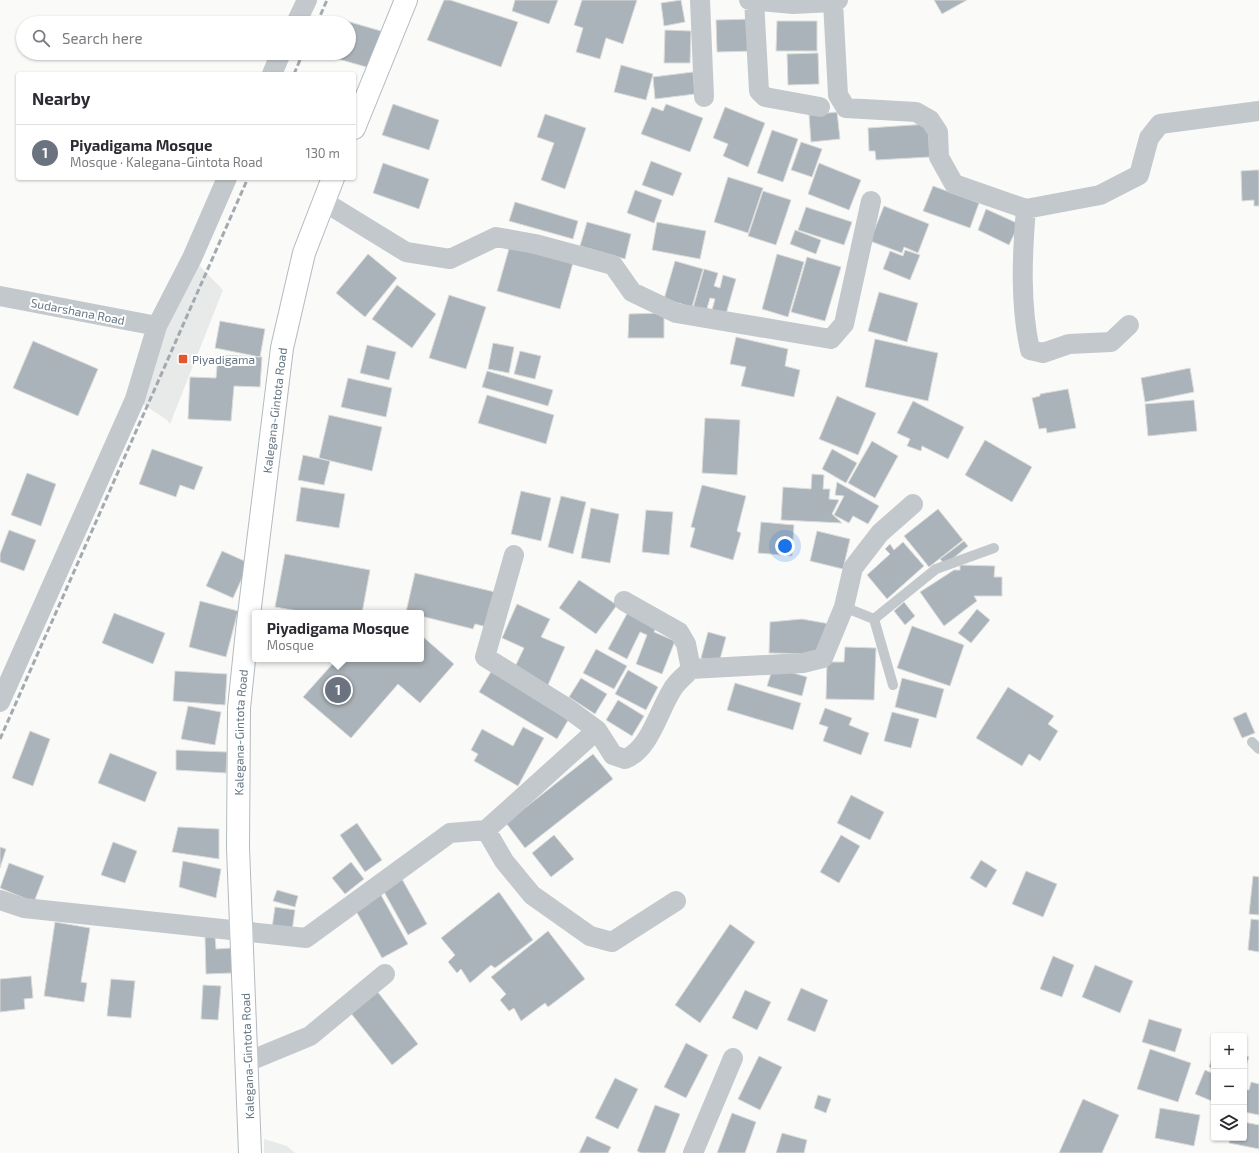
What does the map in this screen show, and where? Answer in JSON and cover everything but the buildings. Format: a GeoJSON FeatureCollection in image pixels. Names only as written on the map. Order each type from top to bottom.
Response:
{"type":"FeatureCollection","features":[{"type":"Feature","properties":{"kind":"main road"},"geometry":{"type":"LineString","coordinates":[[356,123],[406,0]]}},
{"type":"Feature","properties":{"kind":"main road","name":"Kalegana-Gintota Road"},"geometry":{"type":"LineString","coordinates":[[250,1153],[238,848],[237,767],[239,708],[282,348],[304,253],[332,180]]}},
{"type":"Feature","properties":{"kind":"street"},"geometry":{"type":"LineString","coordinates":[[299,16],[307,0]]}},
{"type":"Feature","properties":{"kind":"street"},"geometry":{"type":"LineString","coordinates":[[700,0],[704,97]]}},
{"type":"Feature","properties":{"kind":"street"},"geometry":{"type":"LineString","coordinates":[[820,107],[765,97],[759,91],[753,0],[793,4],[836,1],[838,95],[846,108],[916,112],[930,120],[938,132],[938,157],[954,184],[1026,209],[1100,195],[1139,175],[1149,138],[1160,124],[1259,112]]}},
{"type":"Feature","properties":{"kind":"street"},"geometry":{"type":"LineString","coordinates":[[273,72],[278,60]]}},
{"type":"Feature","properties":{"kind":"street"},"geometry":{"type":"LineString","coordinates":[[0,702],[135,399],[157,326],[192,258],[226,180]]}},
{"type":"Feature","properties":{"kind":"street"},"geometry":{"type":"LineString","coordinates":[[323,201],[406,252],[450,259],[496,237],[535,244],[613,265],[632,292],[676,313],[831,339],[844,324],[871,201]]}},
{"type":"Feature","properties":{"kind":"street"},"geometry":{"type":"LineString","coordinates":[[1026,209],[1022,258],[1027,335],[1030,350],[1043,353],[1069,344],[1111,342],[1129,325]]}},
{"type":"Feature","properties":{"kind":"street","name":"Sudarshana Road"},"geometry":{"type":"LineString","coordinates":[[0,296],[157,326]]}},
{"type":"Feature","properties":{"kind":"street"},"geometry":{"type":"LineString","coordinates":[[514,555],[486,657],[568,708],[597,730],[613,755],[625,759],[635,755],[651,731],[672,689],[691,669],[803,663],[823,658],[844,607],[853,568],[880,533],[913,504]]}},
{"type":"Feature","properties":{"kind":"street"},"geometry":{"type":"LineString","coordinates":[[624,601],[678,632],[686,644],[691,669]]}},
{"type":"Feature","properties":{"kind":"street"},"geometry":{"type":"LineString","coordinates":[[0,900],[24,908],[306,938],[450,833],[486,830],[597,730]]}},
{"type":"Feature","properties":{"kind":"street"},"geometry":{"type":"LineString","coordinates":[[486,830],[504,861],[532,895],[590,936],[612,942],[676,901]]}},
{"type":"Feature","properties":{"kind":"street"},"geometry":{"type":"LineString","coordinates":[[247,1062],[310,1036],[385,974]]}},
{"type":"Feature","properties":{"kind":"street"},"geometry":{"type":"LineString","coordinates":[[693,1153],[733,1058]]}},
{"type":"Feature","properties":{"kind":"lane"},"geometry":{"type":"LineString","coordinates":[[874,618],[936,569],[994,548]]}},
{"type":"Feature","properties":{"kind":"lane"},"geometry":{"type":"LineString","coordinates":[[844,607],[874,618]]}},
{"type":"Feature","properties":{"kind":"lane"},"geometry":{"type":"LineString","coordinates":[[874,618],[893,685]]}},
{"type":"Feature","properties":{"kind":"shaded area"},"geometry":{"type":"Polygon","coordinates":[[[192,258],[223,290],[170,424],[167,420],[135,399],[192,258]]]}},
{"type":"Feature","properties":{"kind":"shaded area"},"geometry":{"type":"Polygon","coordinates":[[[264,1139],[287,1146],[295,1153],[264,1153],[264,1139]]]}},
{"type":"Feature","properties":{"kind":"railway"},"geometry":{"type":"LineString","coordinates":[[320,16],[327,0]]}},
{"type":"Feature","properties":{"kind":"railway"},"geometry":{"type":"LineString","coordinates":[[295,72],[300,60]]}},
{"type":"Feature","properties":{"kind":"railway"},"geometry":{"type":"LineString","coordinates":[[0,739],[247,180]]}},
{"type":"Feature","properties":{"kind":"place","name":"Piyadigama"},"geometry":{"type":"Point","coordinates":[183,359]}},
{"type":"Feature","properties":{"kind":"place","name":"Piyadigama Mosque"},"geometry":{"type":"Point","coordinates":[338,690]}}]}
